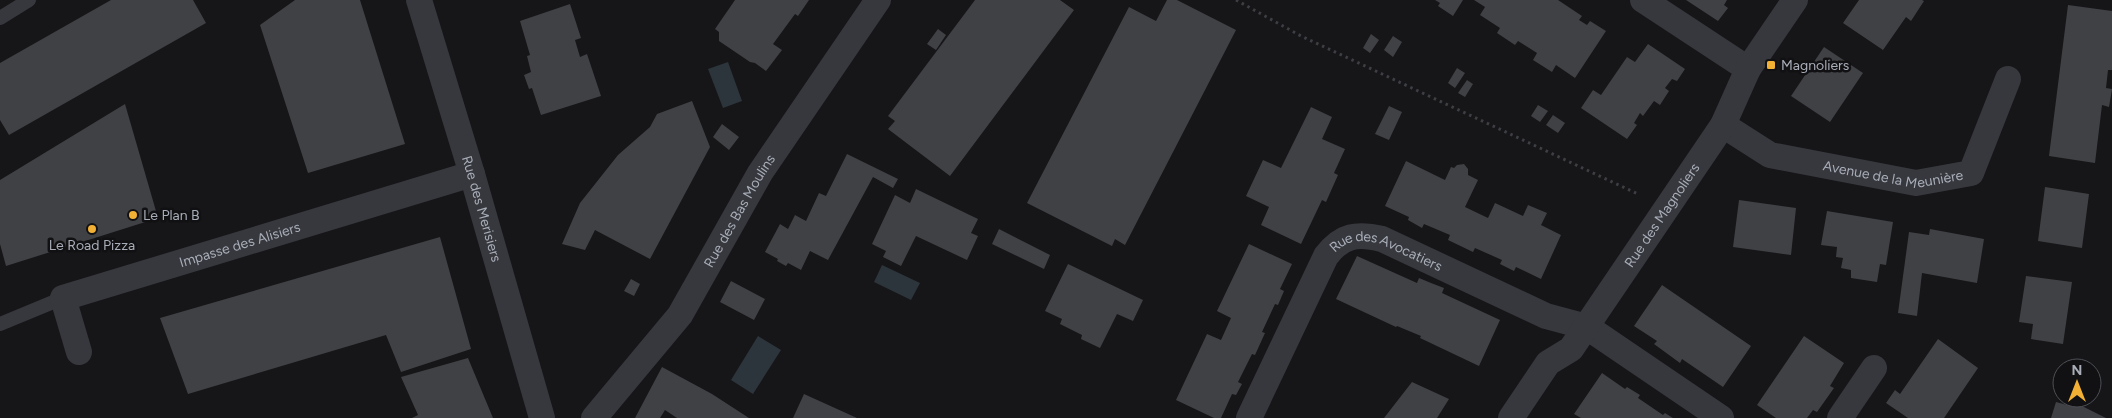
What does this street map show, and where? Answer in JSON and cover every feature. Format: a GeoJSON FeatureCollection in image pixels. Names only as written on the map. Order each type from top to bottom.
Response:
{"type":"FeatureCollection","features":[{"type":"Feature","properties":{"kind":"street","name":"Rue des Merisiers"},"geometry":{"type":"LineString","coordinates":[[419,0],[472,174],[542,418]]}},
{"type":"Feature","properties":{"kind":"street","name":"Rue des Bas Moulins"},"geometry":{"type":"LineString","coordinates":[[594,418],[680,315],[760,174],[878,0]]}},
{"type":"Feature","properties":{"kind":"street"},"geometry":{"type":"LineString","coordinates":[[1643,0],[1748,69]]}},
{"type":"Feature","properties":{"kind":"street","name":"Rue des Magnoliers"},"geometry":{"type":"LineString","coordinates":[[1511,418],[1548,363],[1571,349],[1586,327],[1723,125],[1748,69],[1795,0]]}},
{"type":"Feature","properties":{"kind":"street","name":"Avenue de la Meunière"},"geometry":{"type":"LineString","coordinates":[[1723,125],[1770,155],[1916,183],[1971,173],[2008,79]]}},
{"type":"Feature","properties":{"kind":"street","name":"Impasse des Alisiers"},"geometry":{"type":"LineString","coordinates":[[63,298],[472,174]]}},
{"type":"Feature","properties":{"kind":"street","name":"Rue des Avocatiers"},"geometry":{"type":"LineString","coordinates":[[1249,418],[1326,256],[1335,244],[1351,236],[1366,235],[1382,239],[1546,316],[1586,327],[1721,418]]}},
{"type":"Feature","properties":{"kind":"street"},"geometry":{"type":"LineString","coordinates":[[63,298],[79,352]]}},
{"type":"Feature","properties":{"kind":"street"},"geometry":{"type":"LineString","coordinates":[[1840,418],[1874,368]]}},
{"type":"Feature","properties":{"kind":"lane"},"geometry":{"type":"LineString","coordinates":[[0,18],[29,0]]}},
{"type":"Feature","properties":{"kind":"lane"},"geometry":{"type":"LineString","coordinates":[[0,324],[63,298]]}},
{"type":"Feature","properties":{"kind":"path"},"geometry":{"type":"LineString","coordinates":[[1236,0],[1301,36],[1667,207]]}},
{"type":"Feature","properties":{"kind":"shaded area"},"geometry":{"type":"Polygon","coordinates":[[[728,62],[742,101],[723,108],[708,69],[728,62]]]}},
{"type":"Feature","properties":{"kind":"shaded area"},"geometry":{"type":"Polygon","coordinates":[[[882,265],[920,283],[911,300],[874,282],[882,265]]]}},
{"type":"Feature","properties":{"kind":"shaded area"},"geometry":{"type":"Polygon","coordinates":[[[758,336],[781,350],[753,394],[731,380],[758,336]]]}},
{"type":"Feature","properties":{"kind":"building"},"geometry":{"type":"Polygon","coordinates":[[[111,0],[193,0],[206,23],[9,135],[0,120],[0,63],[111,0]]]}},
{"type":"Feature","properties":{"kind":"building"},"geometry":{"type":"Polygon","coordinates":[[[295,0],[360,0],[405,144],[308,173],[260,25],[295,0]]]}},
{"type":"Feature","properties":{"kind":"building"},"geometry":{"type":"Polygon","coordinates":[[[735,0],[809,0],[798,16],[795,14],[773,44],[782,50],[766,71],[719,41],[719,32],[715,29],[735,0]]]}},
{"type":"Feature","properties":{"kind":"building"},"geometry":{"type":"Polygon","coordinates":[[[975,0],[1060,0],[1074,10],[950,176],[888,129],[895,121],[888,116],[975,0]]]}},
{"type":"Feature","properties":{"kind":"building"},"geometry":{"type":"Polygon","coordinates":[[[1167,0],[1177,0],[1236,30],[1125,245],[1115,239],[1112,246],[1027,203],[1129,7],[1156,21],[1167,0]]]}},
{"type":"Feature","properties":{"kind":"building"},"geometry":{"type":"Polygon","coordinates":[[[1435,0],[1463,0],[1453,16],[1438,6],[1440,3],[1435,0]]]}},
{"type":"Feature","properties":{"kind":"building"},"geometry":{"type":"Polygon","coordinates":[[[1474,0],[1558,0],[1582,16],[1579,20],[1587,25],[1590,21],[1606,31],[1575,78],[1556,65],[1552,72],[1533,60],[1537,53],[1518,41],[1515,45],[1497,33],[1500,28],[1480,15],[1485,7],[1474,0]]]}},
{"type":"Feature","properties":{"kind":"building"},"geometry":{"type":"Polygon","coordinates":[[[1686,0],[1727,0],[1724,5],[1728,8],[1718,21],[1686,0]]]}},
{"type":"Feature","properties":{"kind":"building"},"geometry":{"type":"Polygon","coordinates":[[[1859,0],[1924,1],[1911,21],[1906,17],[1883,50],[1843,23],[1859,0]]]}},
{"type":"Feature","properties":{"kind":"building"},"geometry":{"type":"Polygon","coordinates":[[[570,4],[581,38],[575,40],[580,57],[587,54],[601,96],[541,115],[532,88],[529,89],[524,75],[531,72],[527,56],[530,55],[520,21],[570,4]]]}},
{"type":"Feature","properties":{"kind":"building"},"geometry":{"type":"Polygon","coordinates":[[[2068,5],[2112,11],[2112,70],[2108,70],[2106,88],[2112,89],[2109,107],[2102,105],[2095,163],[2049,156],[2068,5]]]}},
{"type":"Feature","properties":{"kind":"building"},"geometry":{"type":"Polygon","coordinates":[[[938,29],[946,35],[936,50],[927,44],[938,29]]]}},
{"type":"Feature","properties":{"kind":"building"},"geometry":{"type":"Polygon","coordinates":[[[1371,34],[1379,40],[1370,53],[1363,48],[1371,34]]]}},
{"type":"Feature","properties":{"kind":"building"},"geometry":{"type":"Polygon","coordinates":[[[1393,36],[1402,42],[1393,57],[1384,50],[1393,36]]]}},
{"type":"Feature","properties":{"kind":"building"},"geometry":{"type":"Polygon","coordinates":[[[1648,44],[1685,69],[1677,81],[1672,79],[1665,88],[1669,91],[1660,105],[1654,101],[1643,116],[1640,113],[1634,123],[1637,125],[1627,139],[1581,108],[1593,90],[1601,95],[1627,57],[1635,62],[1648,44]]]}},
{"type":"Feature","properties":{"kind":"building"},"geometry":{"type":"Polygon","coordinates":[[[1824,47],[1863,73],[1830,122],[1791,96],[1824,47]]]}},
{"type":"Feature","properties":{"kind":"building"},"geometry":{"type":"Polygon","coordinates":[[[1457,68],[1465,73],[1455,88],[1448,83],[1457,68]]]}},
{"type":"Feature","properties":{"kind":"building"},"geometry":{"type":"Polygon","coordinates":[[[1467,80],[1473,84],[1465,97],[1458,93],[1467,80]]]}},
{"type":"Feature","properties":{"kind":"building"},"geometry":{"type":"Polygon","coordinates":[[[692,101],[710,147],[650,259],[595,230],[585,250],[562,244],[580,203],[618,155],[650,127],[657,114],[692,101]]]}},
{"type":"Feature","properties":{"kind":"building"},"geometry":{"type":"Polygon","coordinates":[[[125,104],[158,218],[6,266],[0,244],[0,180],[125,104]]]}},
{"type":"Feature","properties":{"kind":"building"},"geometry":{"type":"Polygon","coordinates":[[[1538,105],[1548,111],[1540,122],[1531,116],[1538,105]]]}},
{"type":"Feature","properties":{"kind":"building"},"geometry":{"type":"Polygon","coordinates":[[[1389,106],[1402,112],[1389,140],[1375,134],[1389,106]]]}},
{"type":"Feature","properties":{"kind":"building"},"geometry":{"type":"Polygon","coordinates":[[[1311,107],[1332,117],[1322,139],[1345,149],[1334,173],[1338,175],[1326,202],[1322,200],[1301,244],[1261,225],[1269,207],[1246,196],[1263,160],[1281,168],[1311,107]]]}},
{"type":"Feature","properties":{"kind":"building"},"geometry":{"type":"Polygon","coordinates":[[[1553,115],[1565,123],[1558,133],[1546,125],[1553,115]]]}},
{"type":"Feature","properties":{"kind":"building"},"geometry":{"type":"Polygon","coordinates":[[[722,124],[739,137],[729,150],[713,137],[722,124]]]}},
{"type":"Feature","properties":{"kind":"building"},"geometry":{"type":"Polygon","coordinates":[[[847,154],[898,179],[893,188],[873,177],[828,260],[810,251],[801,270],[788,263],[786,266],[777,261],[778,259],[765,252],[780,224],[788,229],[795,215],[806,221],[819,193],[826,196],[847,154]]]}},
{"type":"Feature","properties":{"kind":"building"},"geometry":{"type":"Polygon","coordinates":[[[1406,161],[1445,180],[1451,167],[1454,168],[1457,165],[1464,164],[1468,169],[1468,175],[1478,180],[1465,207],[1488,218],[1495,203],[1523,216],[1528,205],[1547,213],[1541,225],[1561,235],[1541,279],[1516,267],[1514,271],[1500,264],[1502,260],[1475,248],[1473,252],[1448,240],[1450,235],[1424,224],[1422,228],[1408,220],[1409,217],[1385,206],[1406,161]]]}},
{"type":"Feature","properties":{"kind":"building"},"geometry":{"type":"Polygon","coordinates":[[[2045,187],[2089,194],[2082,248],[2038,241],[2045,187]]]}},
{"type":"Feature","properties":{"kind":"building"},"geometry":{"type":"Polygon","coordinates":[[[916,189],[978,219],[971,233],[978,236],[967,260],[916,236],[901,266],[883,257],[886,251],[872,244],[895,195],[910,203],[916,189]]]}},
{"type":"Feature","properties":{"kind":"building"},"geometry":{"type":"Polygon","coordinates":[[[1739,200],[1796,208],[1791,255],[1733,247],[1739,200]]]}},
{"type":"Feature","properties":{"kind":"building"},"geometry":{"type":"Polygon","coordinates":[[[1827,211],[1893,222],[1886,265],[1880,264],[1877,282],[1851,278],[1851,270],[1841,268],[1843,258],[1836,257],[1837,247],[1821,245],[1827,211]]]}},
{"type":"Feature","properties":{"kind":"building"},"geometry":{"type":"Polygon","coordinates":[[[999,229],[1050,255],[1044,269],[992,244],[999,229]]]}},
{"type":"Feature","properties":{"kind":"building"},"geometry":{"type":"Polygon","coordinates":[[[1930,229],[1984,239],[1977,283],[1922,273],[1917,316],[1898,313],[1909,232],[1929,235],[1930,229]]]}},
{"type":"Feature","properties":{"kind":"building"},"geometry":{"type":"Polygon","coordinates":[[[440,237],[471,349],[401,372],[386,335],[188,394],[160,318],[440,237]]]}},
{"type":"Feature","properties":{"kind":"building"},"geometry":{"type":"Polygon","coordinates":[[[1249,244],[1292,264],[1280,289],[1284,291],[1278,305],[1275,304],[1262,332],[1265,333],[1255,355],[1252,354],[1238,382],[1242,384],[1236,395],[1232,394],[1221,418],[1214,418],[1176,400],[1207,334],[1221,340],[1231,318],[1217,311],[1249,244]]]}},
{"type":"Feature","properties":{"kind":"building"},"geometry":{"type":"Polygon","coordinates":[[[1357,256],[1417,283],[1419,278],[1444,288],[1442,293],[1500,320],[1479,366],[1420,338],[1421,336],[1396,327],[1336,299],[1357,256]]]}},
{"type":"Feature","properties":{"kind":"building"},"geometry":{"type":"Polygon","coordinates":[[[1068,264],[1143,300],[1133,321],[1117,314],[1100,348],[1081,339],[1082,335],[1060,324],[1062,319],[1045,311],[1068,264]]]}},
{"type":"Feature","properties":{"kind":"building"},"geometry":{"type":"Polygon","coordinates":[[[2026,276],[2072,282],[2063,344],[2031,339],[2033,324],[2019,322],[2026,276]]]}},
{"type":"Feature","properties":{"kind":"building"},"geometry":{"type":"Polygon","coordinates":[[[631,279],[640,284],[634,296],[624,291],[631,279]]]}},
{"type":"Feature","properties":{"kind":"building"},"geometry":{"type":"Polygon","coordinates":[[[731,281],[765,299],[754,320],[720,302],[731,281]]]}},
{"type":"Feature","properties":{"kind":"building"},"geometry":{"type":"Polygon","coordinates":[[[1662,285],[1751,346],[1723,387],[1682,359],[1680,363],[1654,344],[1657,341],[1634,326],[1662,285]]]}},
{"type":"Feature","properties":{"kind":"building"},"geometry":{"type":"Polygon","coordinates":[[[1804,336],[1844,363],[1830,386],[1834,388],[1817,412],[1813,410],[1807,418],[1776,418],[1757,405],[1804,336]]]}},
{"type":"Feature","properties":{"kind":"building"},"geometry":{"type":"Polygon","coordinates":[[[1938,339],[1978,368],[1944,418],[1908,418],[1886,403],[1895,390],[1900,394],[1938,339]]]}},
{"type":"Feature","properties":{"kind":"building"},"geometry":{"type":"Polygon","coordinates":[[[468,358],[493,418],[412,418],[418,415],[401,377],[468,358]]]}},
{"type":"Feature","properties":{"kind":"building"},"geometry":{"type":"Polygon","coordinates":[[[662,367],[712,394],[749,418],[677,418],[665,410],[660,418],[635,418],[662,367]]]}},
{"type":"Feature","properties":{"kind":"building"},"geometry":{"type":"Polygon","coordinates":[[[1602,373],[1625,389],[1627,387],[1640,395],[1638,398],[1663,415],[1665,413],[1673,418],[1581,418],[1574,414],[1602,373]]]}},
{"type":"Feature","properties":{"kind":"building"},"geometry":{"type":"Polygon","coordinates":[[[1412,382],[1449,399],[1437,418],[1384,418],[1412,382]]]}},
{"type":"Feature","properties":{"kind":"building"},"geometry":{"type":"Polygon","coordinates":[[[804,394],[857,418],[793,418],[804,394]]]}},
{"type":"Feature","properties":{"kind":"building"},"geometry":{"type":"Polygon","coordinates":[[[2054,408],[2086,408],[2106,418],[2051,418],[2054,408]]]}},
{"type":"Feature","properties":{"kind":"place","name":"Magnoliers"},"geometry":{"type":"Point","coordinates":[1771,65]}},
{"type":"Feature","properties":{"kind":"place","name":"Le Plan B"},"geometry":{"type":"Point","coordinates":[133,215]}},
{"type":"Feature","properties":{"kind":"place","name":"Le Road Pizza"},"geometry":{"type":"Point","coordinates":[92,229]}}]}
